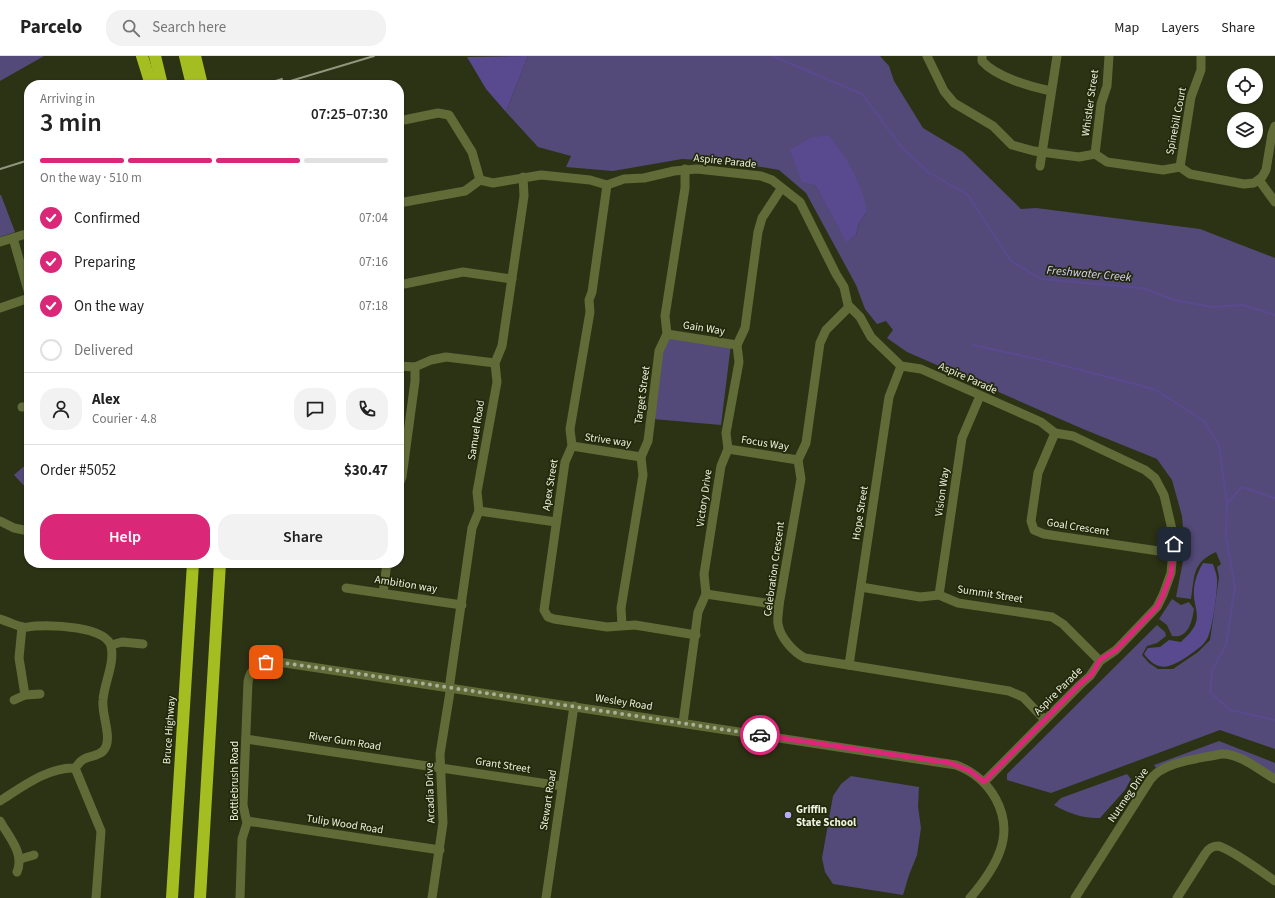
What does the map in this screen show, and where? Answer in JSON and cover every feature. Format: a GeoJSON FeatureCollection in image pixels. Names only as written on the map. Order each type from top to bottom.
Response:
{"type":"FeatureCollection","features":[{"type":"Feature","properties":{"kind":"highway"},"geometry":{"type":"LineString","coordinates":[[142,56],[149,80]]}},
{"type":"Feature","properties":{"kind":"highway"},"geometry":{"type":"LineString","coordinates":[[155,56],[161,80]]}},
{"type":"Feature","properties":{"kind":"highway"},"geometry":{"type":"LineString","coordinates":[[185,56],[191,80]]}},
{"type":"Feature","properties":{"kind":"highway"},"geometry":{"type":"LineString","coordinates":[[195,56],[201,80]]}},
{"type":"Feature","properties":{"kind":"highway","name":"Bruce Highway"},"geometry":{"type":"LineString","coordinates":[[172,898],[193,568]]}},
{"type":"Feature","properties":{"kind":"highway"},"geometry":{"type":"LineString","coordinates":[[200,898],[220,568]]}},
{"type":"Feature","properties":{"kind":"street"},"geometry":{"type":"LineString","coordinates":[[927,56],[944,91],[954,103],[993,126],[1012,145],[1042,152],[1082,157],[1095,154],[1107,162],[1162,170],[1180,167],[1190,174],[1244,184],[1259,180],[1266,170],[1272,134],[1275,126]]}},
{"type":"Feature","properties":{"kind":"street"},"geometry":{"type":"LineString","coordinates":[[982,56],[982,61],[990,69],[1031,86],[1051,91]]}},
{"type":"Feature","properties":{"kind":"street"},"geometry":{"type":"LineString","coordinates":[[1040,166],[1057,56]]}},
{"type":"Feature","properties":{"kind":"street","name":"Whistler Street"},"geometry":{"type":"LineString","coordinates":[[1095,154],[1101,104],[1107,86],[1109,56]]}},
{"type":"Feature","properties":{"kind":"street","name":"Spinebill Court"},"geometry":{"type":"LineString","coordinates":[[1180,167],[1191,97],[1201,70],[1201,56]]}},
{"type":"Feature","properties":{"kind":"street"},"geometry":{"type":"LineString","coordinates":[[404,120],[438,113],[449,116],[472,152],[480,180]]}},
{"type":"Feature","properties":{"kind":"street","name":"Aspire Parade"},"geometry":{"type":"LineString","coordinates":[[608,185],[624,179],[644,178],[685,169],[705,169],[764,177],[772,180],[800,202],[830,262],[844,286],[849,307]]}},
{"type":"Feature","properties":{"kind":"street","name":"Target Street"},"geometry":{"type":"LineString","coordinates":[[622,625],[621,608],[642,475],[641,456],[648,438],[659,351],[667,334],[665,316],[685,188],[685,169]]}},
{"type":"Feature","properties":{"kind":"street"},"geometry":{"type":"LineString","coordinates":[[404,202],[462,192],[480,180],[493,183],[523,177],[544,175],[590,180],[608,185]]}},
{"type":"Feature","properties":{"kind":"street","name":"Samuel Road"},"geometry":{"type":"LineString","coordinates":[[450,687],[472,528],[479,511],[477,492],[496,382],[495,363],[502,346],[512,279],[524,196],[523,177]]}},
{"type":"Feature","properties":{"kind":"street"},"geometry":{"type":"LineString","coordinates":[[1259,180],[1275,202]]}},
{"type":"Feature","properties":{"kind":"street","name":"Apex Street"},"geometry":{"type":"LineString","coordinates":[[608,185],[592,292],[589,300],[590,312],[570,425],[572,446],[565,462],[544,605],[546,615],[554,619],[606,627],[635,625],[696,635]]}},
{"type":"Feature","properties":{"kind":"street","name":"Victory Drive"},"geometry":{"type":"LineString","coordinates":[[683,723],[699,608],[706,594],[704,574],[721,466],[728,449],[726,433],[739,362],[737,345],[745,328],[759,227],[762,218],[782,189]]}},
{"type":"Feature","properties":{"kind":"street"},"geometry":{"type":"LineString","coordinates":[[0,242],[24,235]]}},
{"type":"Feature","properties":{"kind":"street"},"geometry":{"type":"LineString","coordinates":[[13,238],[24,276]]}},
{"type":"Feature","properties":{"kind":"street"},"geometry":{"type":"LineString","coordinates":[[404,284],[463,272],[512,279]]}},
{"type":"Feature","properties":{"kind":"street"},"geometry":{"type":"LineString","coordinates":[[0,308],[24,300]]}},
{"type":"Feature","properties":{"kind":"street"},"geometry":{"type":"LineString","coordinates":[[798,460],[806,443],[821,338],[829,326],[849,307],[860,316],[871,337],[901,366]]}},
{"type":"Feature","properties":{"kind":"street","name":"Gain Way"},"geometry":{"type":"LineString","coordinates":[[667,334],[737,345]]}},
{"type":"Feature","properties":{"kind":"street"},"geometry":{"type":"LineString","coordinates":[[404,366],[415,367],[431,360],[446,357],[495,363]]}},
{"type":"Feature","properties":{"kind":"street","name":"Aspire Parade"},"geometry":{"type":"LineString","coordinates":[[901,366],[921,369],[1041,422],[1054,434],[1073,436],[1145,470],[1155,478],[1162,490],[1174,535],[1171,574],[1157,607],[1116,650],[1100,660],[1090,676],[984,782]]}},
{"type":"Feature","properties":{"kind":"street","name":"Hope Street"},"geometry":{"type":"LineString","coordinates":[[849,665],[889,397],[901,366]]}},
{"type":"Feature","properties":{"kind":"street"},"geometry":{"type":"LineString","coordinates":[[404,463],[415,385],[415,367]]}},
{"type":"Feature","properties":{"kind":"street","name":"Vision Way"},"geometry":{"type":"LineString","coordinates":[[939,595],[962,438],[980,396]]}},
{"type":"Feature","properties":{"kind":"street","name":"Goal Crescent"},"geometry":{"type":"LineString","coordinates":[[1054,434],[1038,473],[1031,521],[1034,530],[1044,534],[1172,553]]}},
{"type":"Feature","properties":{"kind":"street","name":"Strive way"},"geometry":{"type":"LineString","coordinates":[[572,446],[641,456]]}},
{"type":"Feature","properties":{"kind":"street","name":"Focus Way"},"geometry":{"type":"LineString","coordinates":[[728,449],[798,460]]}},
{"type":"Feature","properties":{"kind":"street","name":"Celebration Crescent"},"geometry":{"type":"LineString","coordinates":[[798,460],[801,479],[778,621],[780,629],[797,653],[804,658],[1009,691],[1023,697],[1046,720]]}},
{"type":"Feature","properties":{"kind":"street"},"geometry":{"type":"LineString","coordinates":[[479,511],[556,522]]}},
{"type":"Feature","properties":{"kind":"street"},"geometry":{"type":"LineString","coordinates":[[0,521],[14,528],[24,531]]}},
{"type":"Feature","properties":{"kind":"street"},"geometry":{"type":"LineString","coordinates":[[383,593],[386,568]]}},
{"type":"Feature","properties":{"kind":"street","name":"Summit Street"},"geometry":{"type":"LineString","coordinates":[[861,587],[920,597],[939,595],[958,603],[1052,617],[1063,624],[1100,660]]}},
{"type":"Feature","properties":{"kind":"street","name":"Ambition way"},"geometry":{"type":"LineString","coordinates":[[346,588],[462,605]]}},
{"type":"Feature","properties":{"kind":"street"},"geometry":{"type":"LineString","coordinates":[[706,594],[780,605]]}},
{"type":"Feature","properties":{"kind":"street"},"geometry":{"type":"LineString","coordinates":[[0,619],[22,627],[74,627],[102,636],[111,645],[111,657],[102,708],[108,736],[107,745],[102,752],[83,760],[75,768]]}},
{"type":"Feature","properties":{"kind":"street"},"geometry":{"type":"LineString","coordinates":[[22,627],[19,658],[25,695]]}},
{"type":"Feature","properties":{"kind":"street"},"geometry":{"type":"LineString","coordinates":[[111,645],[122,642],[143,644]]}},
{"type":"Feature","properties":{"kind":"street","name":"Wesley Road"},"geometry":{"type":"LineString","coordinates":[[257,666],[266,662],[276,662],[950,763],[970,771],[984,782],[993,793],[1003,819],[1003,837],[997,858],[970,898]]}},
{"type":"Feature","properties":{"kind":"street","name":"Bottlebrush Road"},"geometry":{"type":"LineString","coordinates":[[240,898],[242,839],[246,821],[243,805],[248,682],[250,673],[257,666]]}},
{"type":"Feature","properties":{"kind":"street","name":"Arcadia Drive"},"geometry":{"type":"LineString","coordinates":[[432,898],[444,818],[440,768],[441,740],[450,687]]}},
{"type":"Feature","properties":{"kind":"street"},"geometry":{"type":"LineString","coordinates":[[14,700],[25,695],[40,694]]}},
{"type":"Feature","properties":{"kind":"street","name":"Stewart Road"},"geometry":{"type":"LineString","coordinates":[[546,898],[574,706]]}},
{"type":"Feature","properties":{"kind":"street","name":"River Gum Road"},"geometry":{"type":"LineString","coordinates":[[246,738],[440,768]]}},
{"type":"Feature","properties":{"kind":"street","name":"Nutmeg Drive"},"geometry":{"type":"LineString","coordinates":[[1075,898],[1150,780],[1158,770],[1168,766],[1229,754],[1241,758],[1275,779]]}},
{"type":"Feature","properties":{"kind":"street"},"geometry":{"type":"LineString","coordinates":[[0,801],[29,783],[49,774],[65,767],[75,768]]}},
{"type":"Feature","properties":{"kind":"street"},"geometry":{"type":"LineString","coordinates":[[75,768],[101,832],[96,898]]}},
{"type":"Feature","properties":{"kind":"street","name":"Grant Street"},"geometry":{"type":"LineString","coordinates":[[440,768],[562,786]]}},
{"type":"Feature","properties":{"kind":"street"},"geometry":{"type":"LineString","coordinates":[[0,820],[20,858],[17,872]]}},
{"type":"Feature","properties":{"kind":"street","name":"Tulip Wood Road"},"geometry":{"type":"LineString","coordinates":[[246,821],[440,850]]}},
{"type":"Feature","properties":{"kind":"street"},"geometry":{"type":"LineString","coordinates":[[1177,898],[1205,854],[1213,847],[1226,850],[1275,881]]}},
{"type":"Feature","properties":{"kind":"street"},"geometry":{"type":"LineString","coordinates":[[20,858],[34,856]]}},
{"type":"Feature","properties":{"kind":"shaded area"},"geometry":{"type":"Polygon","coordinates":[[[0,56],[44,56],[0,81],[0,56]]]}},
{"type":"Feature","properties":{"kind":"shaded area"},"geometry":{"type":"Polygon","coordinates":[[[528,56],[880,56],[889,66],[894,81],[923,128],[963,152],[1021,209],[1036,208],[1200,229],[1275,258],[1275,749],[1220,730],[1051,793],[1007,780],[1007,774],[1157,625],[1165,632],[1166,636],[1157,643],[1147,646],[1142,655],[1149,663],[1158,669],[1173,669],[1198,652],[1210,640],[1219,577],[1217,567],[1221,564],[1216,552],[1208,556],[1199,565],[1194,576],[1191,599],[1176,597],[1185,551],[1182,516],[1172,480],[1157,459],[1083,429],[907,352],[887,338],[893,330],[886,321],[877,324],[865,309],[856,285],[806,193],[779,170],[732,162],[731,158],[724,157],[720,161],[682,159],[613,171],[566,167],[571,156],[538,147],[506,112],[528,56]],[[815,185],[846,241],[856,235],[859,223],[867,212],[815,185]]]}},
{"type":"Feature","properties":{"kind":"shaded area"},"geometry":{"type":"Polygon","coordinates":[[[528,56],[506,112],[486,89],[467,57],[528,56]]]}},
{"type":"Feature","properties":{"kind":"shaded area"},"geometry":{"type":"Polygon","coordinates":[[[828,135],[853,171],[862,191],[867,212],[859,223],[856,235],[846,242],[815,185],[802,182],[790,150],[810,138],[828,135]]]}},
{"type":"Feature","properties":{"kind":"shaded area"},"geometry":{"type":"Polygon","coordinates":[[[0,195],[15,232],[0,237],[0,195]]]}},
{"type":"Feature","properties":{"kind":"shaded area"},"geometry":{"type":"Polygon","coordinates":[[[666,338],[731,344],[721,425],[653,419],[663,343],[666,338]]]}},
{"type":"Feature","properties":{"kind":"shaded area"},"geometry":{"type":"Polygon","coordinates":[[[24,466],[24,486],[14,475],[24,466]]]}},
{"type":"Feature","properties":{"kind":"shaded area"},"geometry":{"type":"Polygon","coordinates":[[[1203,563],[1213,564],[1217,579],[1217,592],[1209,635],[1199,648],[1176,663],[1165,667],[1155,664],[1144,654],[1148,648],[1160,647],[1169,640],[1181,642],[1195,626],[1197,618],[1194,588],[1197,575],[1203,563]]]}},
{"type":"Feature","properties":{"kind":"shaded area"},"geometry":{"type":"Polygon","coordinates":[[[1172,599],[1181,605],[1189,602],[1194,609],[1190,624],[1182,635],[1172,636],[1167,625],[1159,619],[1172,599]]]}},
{"type":"Feature","properties":{"kind":"shaded area"},"geometry":{"type":"Polygon","coordinates":[[[1219,741],[1275,763],[1275,778],[1222,751],[1156,768],[1154,765],[1219,741]]]}},
{"type":"Feature","properties":{"kind":"shaded area"},"geometry":{"type":"Polygon","coordinates":[[[1127,774],[1131,779],[1125,790],[1100,818],[1088,818],[1076,815],[1054,805],[1061,798],[1127,774]]]}},
{"type":"Feature","properties":{"kind":"shaded area"},"geometry":{"type":"Polygon","coordinates":[[[851,776],[919,787],[918,806],[921,828],[917,855],[903,895],[833,884],[825,872],[822,858],[833,796],[841,784],[851,776]]]}},
{"type":"Feature","properties":{"kind":"waterway","name":"Freshwater Creek"},"geometry":{"type":"LineString","coordinates":[[772,56],[862,94],[902,148],[928,172],[968,195],[1011,261],[1041,279],[1142,288],[1174,300],[1212,307],[1243,305],[1275,315]]}},
{"type":"Feature","properties":{"kind":"waterway","name":"Freshwater Creek"},"geometry":{"type":"LineString","coordinates":[[973,345],[1046,361],[1154,389],[1204,421],[1219,445],[1227,503],[1226,536],[1235,587],[1226,645],[1212,671],[1210,692],[1230,710],[1275,720]]}},
{"type":"Feature","properties":{"kind":"waterway","name":"Freshwater Creek"},"geometry":{"type":"LineString","coordinates":[[1227,503],[1242,487],[1275,498]]}},
{"type":"Feature","properties":{"kind":"railway"},"geometry":{"type":"LineString","coordinates":[[294,80],[374,56]]}},
{"type":"Feature","properties":{"kind":"railway"},"geometry":{"type":"LineString","coordinates":[[0,169],[24,162]]}},
{"type":"Feature","properties":{"kind":"way so far"},"geometry":{"type":"LineString","coordinates":[[266,662],[272,661],[450,687],[760,735]]}},
{"type":"Feature","properties":{"kind":"place","name":"Griffin State School"},"geometry":{"type":"Point","coordinates":[788,815]}},
{"type":"Feature","properties":{"kind":"route"},"geometry":{"type":"LineString","coordinates":[[760,735],[950,763],[970,771],[984,782],[1080,684],[1092,674],[1100,660],[1116,650],[1157,607],[1171,574],[1174,544]]}}]}
